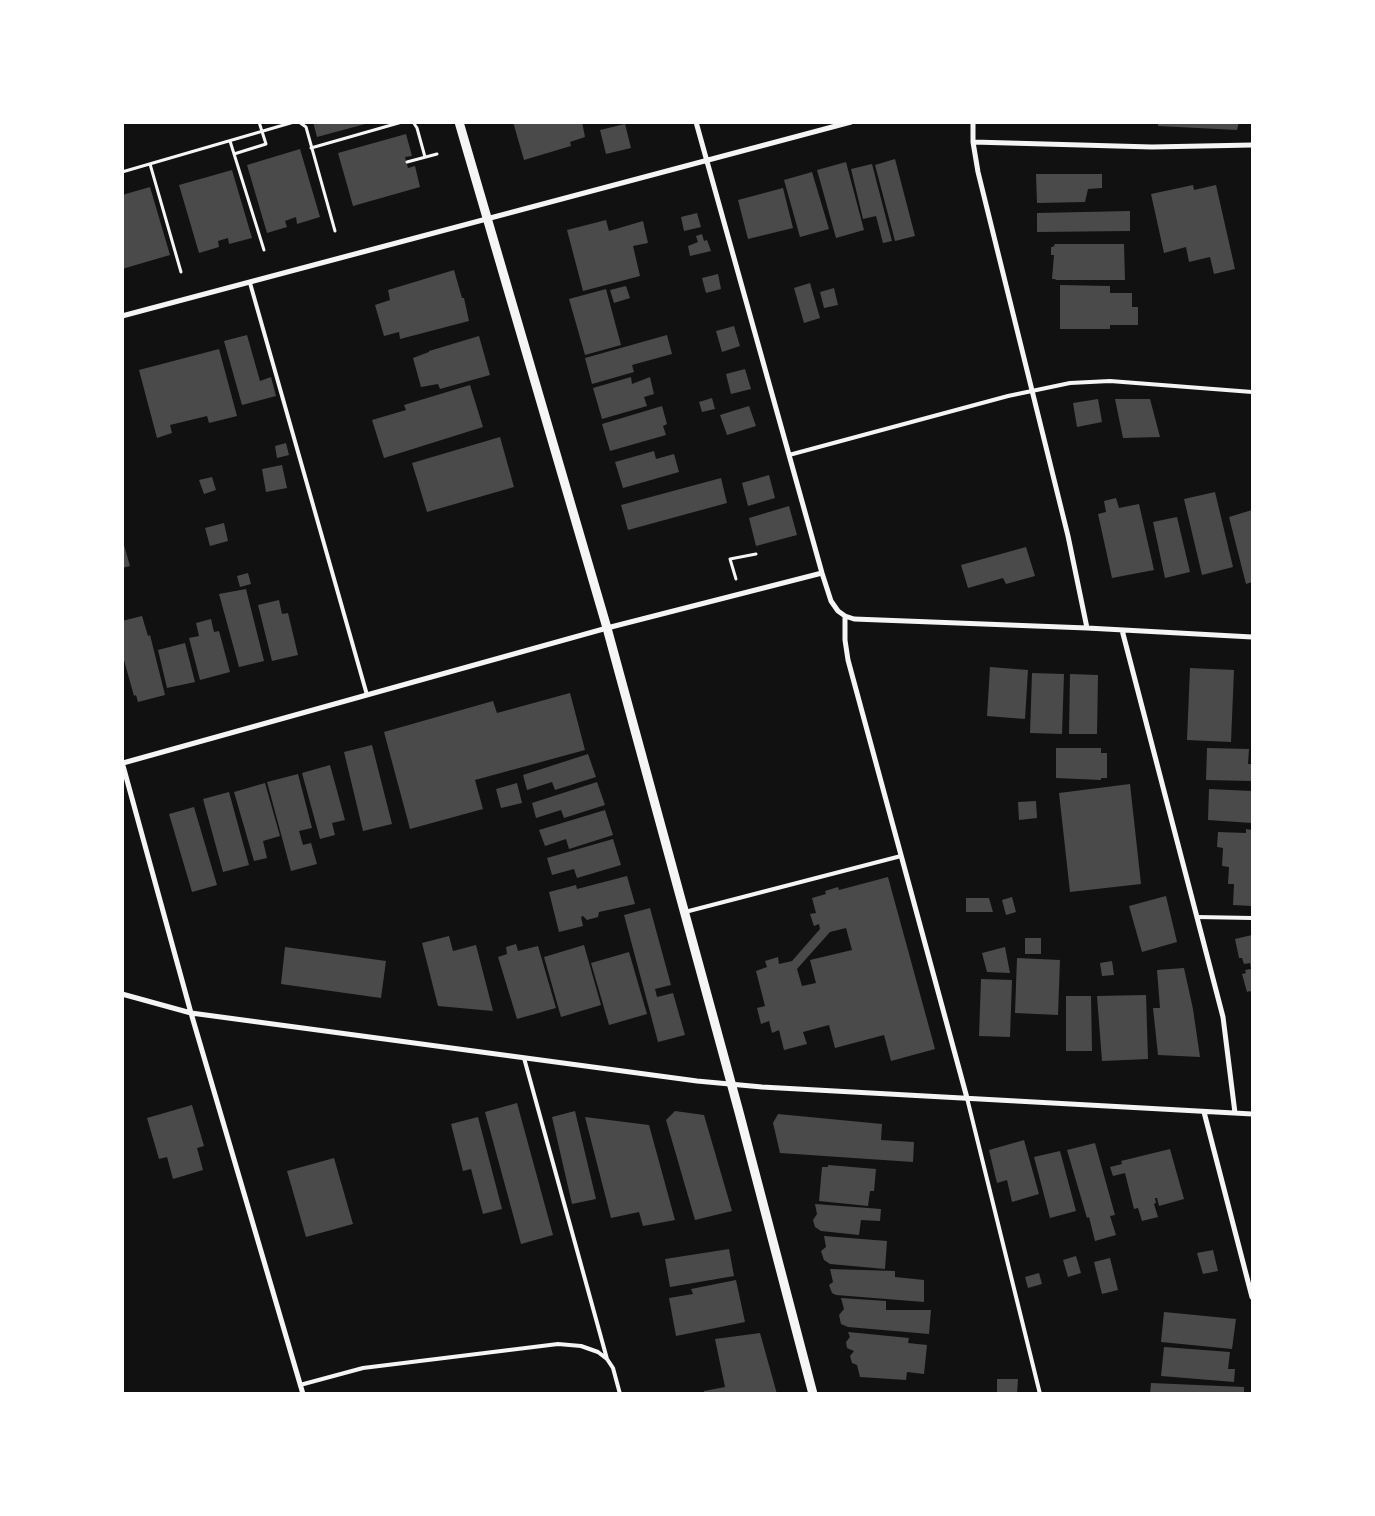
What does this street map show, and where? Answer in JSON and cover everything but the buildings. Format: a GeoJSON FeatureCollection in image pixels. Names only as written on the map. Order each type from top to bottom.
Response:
{"type":"FeatureCollection","features":[{"type":"Feature","properties":{"kind":"street"},"geometry":{"type":"LineString","coordinates":[[459,122],[607,628],[732,1084],[812,1394]]}},
{"type":"Feature","properties":{"kind":"street"},"geometry":{"type":"LineString","coordinates":[[696,122],[822,573],[831,601],[838,611],[854,619],[1087,628],[1252,637]]}},
{"type":"Feature","properties":{"kind":"street"},"geometry":{"type":"LineString","coordinates":[[122,316],[851,122]]}},
{"type":"Feature","properties":{"kind":"street"},"geometry":{"type":"LineString","coordinates":[[973,122],[973,142],[978,172],[1068,536],[1087,628]]}},
{"type":"Feature","properties":{"kind":"street"},"geometry":{"type":"LineString","coordinates":[[973,142],[1152,148],[1252,146]]}},
{"type":"Feature","properties":{"kind":"street"},"geometry":{"type":"LineString","coordinates":[[303,1394],[191,1013],[123,763],[607,628],[822,573]]}},
{"type":"Feature","properties":{"kind":"street"},"geometry":{"type":"LineString","coordinates":[[845,616],[845,640],[848,660],[967,1098]]}},
{"type":"Feature","properties":{"kind":"street"},"geometry":{"type":"LineString","coordinates":[[1122,630],[1223,1018],[1235,1113]]}},
{"type":"Feature","properties":{"kind":"street"},"geometry":{"type":"LineString","coordinates":[[122,994],[191,1013],[732,1084],[1252,1114]]}},
{"type":"Feature","properties":{"kind":"street"},"geometry":{"type":"LineString","coordinates":[[1204,1112],[1252,1297]]}},
{"type":"Feature","properties":{"kind":"lane"},"geometry":{"type":"LineString","coordinates":[[250,283],[366,695]]}},
{"type":"Feature","properties":{"kind":"lane"},"geometry":{"type":"LineString","coordinates":[[789,455],[1031,391],[1070,383],[1110,381],[1252,392]]}},
{"type":"Feature","properties":{"kind":"lane"},"geometry":{"type":"LineString","coordinates":[[685,912],[901,856]]}},
{"type":"Feature","properties":{"kind":"lane"},"geometry":{"type":"LineString","coordinates":[[1197,917],[1252,918]]}},
{"type":"Feature","properties":{"kind":"lane"},"geometry":{"type":"LineString","coordinates":[[524,1058],[607,1359],[613,1368],[620,1394]]}},
{"type":"Feature","properties":{"kind":"lane"},"geometry":{"type":"LineString","coordinates":[[967,1098],[1040,1394]]}},
{"type":"Feature","properties":{"kind":"lane"},"geometry":{"type":"LineString","coordinates":[[300,1385],[363,1368],[558,1344],[581,1346],[598,1352],[607,1359]]}},
{"type":"Feature","properties":{"kind":"path"},"geometry":{"type":"LineString","coordinates":[[234,154],[266,144],[259,122]]}},
{"type":"Feature","properties":{"kind":"path"},"geometry":{"type":"LineString","coordinates":[[122,172],[294,122]]}},
{"type":"Feature","properties":{"kind":"path"},"geometry":{"type":"LineString","coordinates":[[299,122],[306,127],[335,231]]}},
{"type":"Feature","properties":{"kind":"path"},"geometry":{"type":"LineString","coordinates":[[311,148],[386,125],[402,122]]}},
{"type":"Feature","properties":{"kind":"path"},"geometry":{"type":"LineString","coordinates":[[413,122],[417,128],[425,157]]}},
{"type":"Feature","properties":{"kind":"path"},"geometry":{"type":"LineString","coordinates":[[230,141],[264,250]]}},
{"type":"Feature","properties":{"kind":"path"},"geometry":{"type":"LineString","coordinates":[[407,162],[437,154]]}},
{"type":"Feature","properties":{"kind":"path"},"geometry":{"type":"LineString","coordinates":[[150,164],[180,272]]}},
{"type":"Feature","properties":{"kind":"path"},"geometry":{"type":"LineString","coordinates":[[730,559],[756,554]]}}]}
